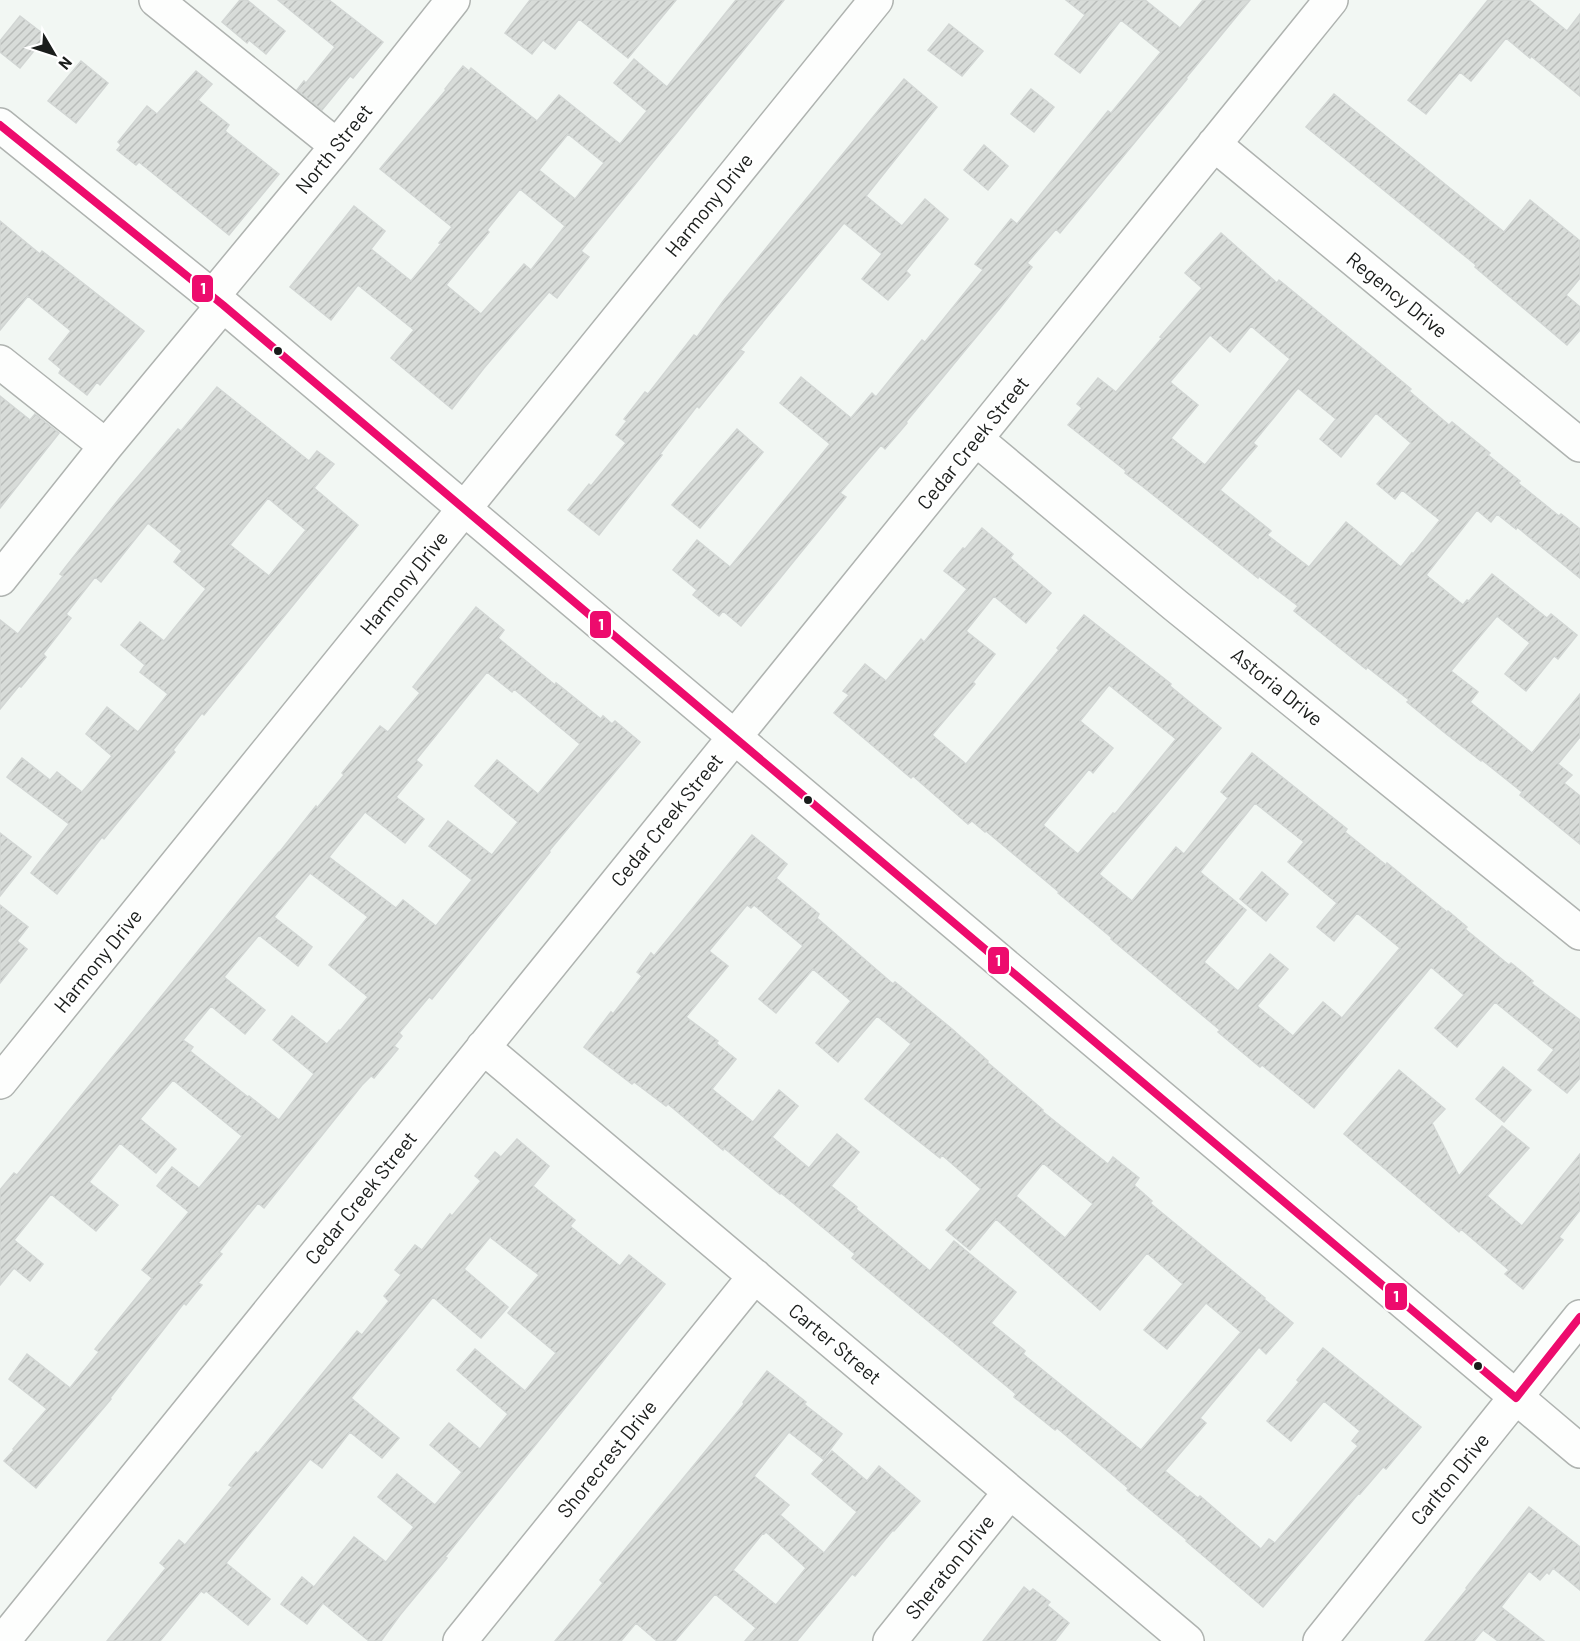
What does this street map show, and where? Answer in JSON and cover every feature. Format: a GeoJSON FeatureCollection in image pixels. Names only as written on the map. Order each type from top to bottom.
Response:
{"type":"FeatureCollection","features":[{"type":"Feature","properties":{"kind":"street"},"geometry":{"type":"LineString","coordinates":[[156,0],[337,146]]}},
{"type":"Feature","properties":{"kind":"street","name":"Harmony Drive"},"geometry":{"type":"LineString","coordinates":[[0,1082],[876,0]]}},
{"type":"Feature","properties":{"kind":"street","name":"Cedar Creek Street"},"geometry":{"type":"LineString","coordinates":[[3,1641],[1331,0]]}},
{"type":"Feature","properties":{"kind":"street","name":"North Street"},"geometry":{"type":"LineString","coordinates":[[0,579],[106,446],[450,1]]}},
{"type":"Feature","properties":{"kind":"street"},"geometry":{"type":"LineString","coordinates":[[0,125],[217,301],[464,508],[1580,1451]]}},
{"type":"Feature","properties":{"kind":"street","name":"Regency Drive"},"geometry":{"type":"LineString","coordinates":[[1214,144],[1580,445]]}},
{"type":"Feature","properties":{"kind":"street"},"geometry":{"type":"LineString","coordinates":[[0,362],[106,446]]}},
{"type":"Feature","properties":{"kind":"street","name":"Astoria Drive"},"geometry":{"type":"LineString","coordinates":[[976,439],[1175,605],[1580,933]]}},
{"type":"Feature","properties":{"kind":"street","name":"Carter Street"},"geometry":{"type":"LineString","coordinates":[[483,1047],[1187,1641]]}},
{"type":"Feature","properties":{"kind":"street","name":"Shorecrest Drive"},"geometry":{"type":"LineString","coordinates":[[460,1641],[755,1276]]}},
{"type":"Feature","properties":{"kind":"street","name":"Carlton Drive"},"geometry":{"type":"LineString","coordinates":[[1320,1641],[1580,1317]]}},
{"type":"Feature","properties":{"kind":"street","name":"Sheraton Drive"},"geometry":{"type":"LineString","coordinates":[[890,1641],[1010,1492]]}},
{"type":"Feature","properties":{"kind":"building"},"geometry":{"type":"Polygon","coordinates":[[[240,0],[247,0],[285,31],[266,54],[249,40],[247,43],[222,22],[240,0]]]}},
{"type":"Feature","properties":{"kind":"building"},"geometry":{"type":"Polygon","coordinates":[[[278,0],[329,0],[383,42],[353,78],[350,76],[322,110],[297,90],[304,81],[306,83],[335,47],[278,0]]]}},
{"type":"Feature","properties":{"kind":"building"},"geometry":{"type":"Polygon","coordinates":[[[530,0],[676,0],[628,58],[579,19],[555,49],[543,40],[532,54],[505,33],[530,0]]]}},
{"type":"Feature","properties":{"kind":"building"},"geometry":{"type":"Polygon","coordinates":[[[736,0],[784,0],[581,251],[589,257],[557,298],[549,292],[452,409],[391,358],[414,330],[358,285],[331,320],[290,287],[354,206],[385,231],[371,249],[411,281],[441,244],[439,243],[452,227],[380,169],[446,90],[463,66],[469,71],[471,68],[537,121],[559,95],[620,144],[647,111],[614,83],[634,59],[667,87],[736,0]],[[568,134],[539,170],[575,199],[604,163],[568,134]],[[520,189],[446,285],[481,314],[524,264],[531,270],[565,226],[520,189]]]}},
{"type":"Feature","properties":{"kind":"building"},"geometry":{"type":"Polygon","coordinates":[[[1066,0],[1145,0],[1180,28],[1203,0],[1250,0],[1060,233],[1056,229],[1027,263],[1032,267],[1000,308],[885,449],[881,445],[840,493],[846,497],[741,626],[723,611],[719,616],[693,595],[697,590],[673,570],[697,540],[730,567],[830,444],[780,403],[801,377],[851,418],[872,393],[876,397],[922,340],[925,342],[983,270],[975,264],[1011,219],[1017,224],[1108,111],[1111,113],[1161,52],[1121,20],[1080,73],[1055,54],[1085,15],[1066,0]]]}},
{"type":"Feature","properties":{"kind":"building"},"geometry":{"type":"Polygon","coordinates":[[[1488,0],[1529,0],[1567,31],[1580,14],[1580,96],[1506,38],[1471,81],[1460,72],[1426,114],[1408,100],[1488,0]]]}},
{"type":"Feature","properties":{"kind":"building"},"geometry":{"type":"Polygon","coordinates":[[[20,16],[46,36],[20,68],[0,52],[0,41],[20,16]]]}},
{"type":"Feature","properties":{"kind":"building"},"geometry":{"type":"Polygon","coordinates":[[[949,24],[983,51],[962,76],[928,50],[949,24]]]}},
{"type":"Feature","properties":{"kind":"building"},"geometry":{"type":"Polygon","coordinates":[[[81,61],[108,83],[76,123],[48,101],[81,61]]]}},
{"type":"Feature","properties":{"kind":"building"},"geometry":{"type":"Polygon","coordinates":[[[196,71],[212,84],[198,100],[229,125],[225,131],[279,174],[229,235],[139,162],[136,165],[117,150],[121,145],[118,142],[147,106],[157,114],[196,71]]]}},
{"type":"Feature","properties":{"kind":"building"},"geometry":{"type":"Polygon","coordinates":[[[904,79],[937,107],[866,196],[902,226],[925,199],[948,219],[906,271],[910,275],[888,300],[862,279],[882,254],[844,223],[740,350],[744,352],[699,408],[697,406],[599,535],[568,510],[626,443],[616,435],[627,421],[624,419],[645,392],[648,394],[694,335],[697,337],[724,300],[904,79]]]}},
{"type":"Feature","properties":{"kind":"building"},"geometry":{"type":"Polygon","coordinates":[[[1031,89],[1054,107],[1034,132],[1011,114],[1031,89]]]}},
{"type":"Feature","properties":{"kind":"building"},"geometry":{"type":"Polygon","coordinates":[[[1334,94],[1504,232],[1530,200],[1580,241],[1580,278],[1566,295],[1580,307],[1580,330],[1567,345],[1475,267],[1476,265],[1306,127],[1334,94]]]}},
{"type":"Feature","properties":{"kind":"building"},"geometry":{"type":"Polygon","coordinates":[[[984,145],[1008,166],[988,190],[964,170],[984,145]]]}},
{"type":"Feature","properties":{"kind":"building"},"geometry":{"type":"Polygon","coordinates":[[[0,221],[40,254],[42,251],[144,331],[100,385],[97,382],[87,395],[59,373],[61,369],[49,359],[71,331],[28,296],[0,330],[0,221]]]}},
{"type":"Feature","properties":{"kind":"building"},"geometry":{"type":"Polygon","coordinates":[[[1221,233],[1277,283],[1279,280],[1411,389],[1409,391],[1449,425],[1452,422],[1490,453],[1488,455],[1520,481],[1518,483],[1559,516],[1561,514],[1580,529],[1580,578],[1517,527],[1516,529],[1497,514],[1491,522],[1477,510],[1426,575],[1463,605],[1492,574],[1547,618],[1551,614],[1577,635],[1558,659],[1554,656],[1526,691],[1505,674],[1530,643],[1497,616],[1451,671],[1478,692],[1470,702],[1532,753],[1580,694],[1580,737],[1558,764],[1572,775],[1564,783],[1580,796],[1580,844],[1520,795],[1522,792],[1294,611],[1298,606],[1259,576],[1258,578],[1068,425],[1082,408],[1077,404],[1098,378],[1116,392],[1202,288],[1185,273],[1221,233]],[[1251,326],[1230,352],[1210,335],[1170,382],[1198,405],[1171,438],[1205,465],[1290,359],[1251,326]],[[1298,388],[1253,443],[1257,446],[1220,490],[1271,531],[1267,535],[1309,567],[1346,522],[1401,567],[1440,520],[1402,490],[1395,499],[1377,484],[1411,443],[1376,413],[1341,457],[1320,439],[1336,419],[1298,388]]]}},
{"type":"Feature","properties":{"kind":"building"},"geometry":{"type":"Polygon","coordinates":[[[217,387],[309,461],[317,451],[334,464],[314,488],[358,525],[204,715],[202,713],[173,750],[175,752],[104,839],[102,837],[57,894],[31,873],[69,824],[7,777],[22,758],[50,780],[57,772],[82,792],[112,756],[86,734],[107,707],[138,732],[168,694],[140,672],[145,665],[121,645],[140,622],[164,641],[206,589],[174,562],[182,551],[148,523],[101,582],[95,577],[66,614],[71,618],[43,654],[46,657],[0,709],[0,620],[18,634],[63,576],[60,574],[119,499],[178,429],[181,431],[217,387]],[[268,498],[230,545],[269,576],[306,530],[268,498]]]}},
{"type":"Feature","properties":{"kind":"building"},"geometry":{"type":"Polygon","coordinates":[[[0,396],[30,420],[35,414],[59,433],[0,508],[0,396]]]}},
{"type":"Feature","properties":{"kind":"building"},"geometry":{"type":"Polygon","coordinates":[[[737,429],[763,452],[700,528],[672,505],[737,429]]]}},
{"type":"Feature","properties":{"kind":"building"},"geometry":{"type":"Polygon","coordinates":[[[982,528],[1013,554],[1010,558],[1051,593],[1026,623],[994,596],[966,631],[995,654],[973,682],[975,684],[932,735],[966,764],[1059,650],[1057,648],[1084,615],[1171,684],[1170,686],[1221,728],[1099,874],[1132,901],[1176,847],[1184,854],[1228,798],[1221,792],[1252,753],[1347,829],[1345,832],[1448,911],[1467,927],[1465,929],[1509,965],[1511,963],[1533,981],[1531,983],[1580,1020],[1580,1078],[1567,1093],[1538,1070],[1554,1050],[1495,1002],[1457,1047],[1435,1028],[1464,995],[1431,967],[1314,1108],[1218,1032],[1220,1030],[986,831],[972,821],[968,824],[913,776],[911,778],[834,713],[849,695],[843,691],[865,664],[886,681],[921,639],[924,642],[967,589],[944,571],[963,548],[965,549],[982,528]],[[1109,685],[1080,721],[1113,748],[1093,773],[1089,769],[1043,825],[1078,854],[1113,813],[1115,814],[1176,739],[1109,685]],[[1255,803],[1200,872],[1246,910],[1204,962],[1238,991],[1270,954],[1288,969],[1257,1006],[1293,1036],[1323,1002],[1342,1018],[1400,948],[1357,913],[1334,941],[1317,927],[1337,903],[1288,862],[1304,842],[1255,803]]]}},
{"type":"Feature","properties":{"kind":"building"},"geometry":{"type":"Polygon","coordinates":[[[476,607],[504,630],[498,638],[555,685],[556,683],[601,719],[603,716],[612,724],[615,721],[640,742],[549,851],[432,999],[429,997],[399,1033],[402,1036],[394,1046],[398,1049],[374,1078],[371,1076],[362,1085],[264,1208],[258,1203],[219,1252],[222,1254],[198,1283],[202,1285],[186,1305],[184,1303],[111,1399],[36,1488],[4,1461],[47,1409],[9,1379],[27,1354],[70,1388],[99,1352],[95,1349],[152,1278],[142,1270],[189,1212],[157,1186],[172,1167],[199,1188],[242,1136],[173,1080],[140,1119],[176,1149],[156,1173],[120,1143],[89,1182],[118,1205],[96,1231],[51,1194],[14,1240],[43,1264],[30,1281],[14,1268],[0,1285],[0,1190],[14,1173],[17,1175],[253,883],[344,775],[342,773],[380,726],[388,732],[420,693],[413,687],[476,607]],[[487,672],[416,760],[422,765],[396,797],[424,819],[405,843],[365,812],[329,857],[396,908],[403,900],[436,926],[472,880],[429,846],[448,821],[492,855],[518,822],[475,786],[497,760],[538,794],[580,744],[514,689],[512,692],[487,672]],[[310,873],[274,917],[312,947],[298,966],[259,935],[224,977],[265,1010],[245,1034],[211,1006],[183,1040],[193,1047],[190,1051],[279,1120],[314,1074],[273,1040],[292,1016],[327,1044],[368,997],[329,965],[368,917],[310,873]]]}},
{"type":"Feature","properties":{"kind":"building"},"geometry":{"type":"Polygon","coordinates":[[[0,833],[31,857],[0,896],[0,833]]]}},
{"type":"Feature","properties":{"kind":"building"},"geometry":{"type":"Polygon","coordinates":[[[752,835],[787,864],[776,878],[819,914],[817,918],[893,984],[895,982],[952,1029],[1042,1111],[1108,1164],[1113,1157],[1139,1178],[1134,1185],[1152,1201],[1150,1203],[1293,1323],[1266,1354],[1259,1347],[1200,1418],[1206,1423],[1165,1471],[1198,1498],[1200,1496],[1261,1549],[1269,1539],[1275,1543],[1358,1446],[1352,1441],[1360,1431],[1324,1401],[1291,1441],[1267,1421],[1323,1348],[1421,1427],[1386,1469],[1383,1467],[1359,1493],[1263,1607],[1127,1490],[1128,1488],[1057,1428],[1055,1430],[1014,1397],[1016,1394],[852,1258],[855,1254],[668,1104],[666,1106],[634,1082],[632,1084],[584,1047],[642,976],[637,972],[651,953],[654,956],[752,835]],[[747,905],[709,951],[728,966],[686,1017],[718,1041],[716,1043],[736,1059],[712,1089],[753,1122],[779,1090],[798,1106],[772,1137],[809,1168],[837,1134],[859,1152],[831,1186],[930,1271],[954,1241],[1016,1292],[991,1323],[1025,1351],[1023,1354],[1141,1450],[1241,1332],[1206,1303],[1167,1349],[1144,1330],[1183,1284],[1147,1253],[1100,1310],[996,1219],[970,1250],[946,1230],[981,1189],[942,1155],[940,1158],[865,1099],[911,1044],[877,1016],[838,1062],[816,1043],[851,1001],[813,969],[776,1013],[759,999],[803,946],[754,905],[751,908],[747,905]],[[1043,1163],[1016,1196],[1065,1238],[1093,1204],[1043,1163]]]}},
{"type":"Feature","properties":{"kind":"building"},"geometry":{"type":"Polygon","coordinates":[[[1262,872],[1288,894],[1266,921],[1240,899],[1262,872]]]}},
{"type":"Feature","properties":{"kind":"building"},"geometry":{"type":"Polygon","coordinates":[[[0,905],[28,927],[17,941],[27,949],[0,983],[0,905]]]}},
{"type":"Feature","properties":{"kind":"building"},"geometry":{"type":"Polygon","coordinates":[[[1503,1067],[1531,1090],[1504,1122],[1476,1099],[1503,1067]]]}},
{"type":"Feature","properties":{"kind":"building"},"geometry":{"type":"Polygon","coordinates":[[[1399,1070],[1445,1109],[1432,1123],[1459,1176],[1502,1126],[1529,1148],[1487,1196],[1522,1226],[1580,1154],[1580,1210],[1559,1237],[1563,1240],[1523,1289],[1505,1274],[1509,1270],[1461,1229],[1459,1232],[1344,1134],[1399,1070]]]}},
{"type":"Feature","properties":{"kind":"building"},"geometry":{"type":"Polygon","coordinates":[[[517,1139],[549,1166],[533,1186],[575,1220],[570,1226],[620,1266],[629,1255],[665,1284],[445,1557],[447,1558],[381,1641],[369,1641],[323,1603],[307,1624],[281,1604],[302,1577],[314,1587],[354,1537],[386,1562],[414,1527],[378,1497],[397,1474],[435,1505],[462,1472],[430,1445],[449,1423],[480,1449],[508,1414],[457,1370],[475,1349],[525,1391],[556,1353],[508,1313],[539,1275],[490,1237],[464,1269],[508,1307],[481,1338],[433,1297],[351,1398],[399,1438],[382,1458],[350,1432],[322,1468],[310,1459],[226,1563],[270,1599],[248,1625],[206,1591],[204,1593],[201,1591],[160,1641],[107,1641],[166,1568],[160,1563],[179,1540],[185,1545],[232,1487],[229,1485],[256,1452],[258,1453],[357,1331],[362,1335],[389,1301],[384,1296],[401,1275],[395,1270],[415,1245],[422,1250],[450,1214],[452,1216],[481,1181],[475,1176],[495,1152],[501,1157],[517,1139]]]}},
{"type":"Feature","properties":{"kind":"building"},"geometry":{"type":"Polygon","coordinates":[[[767,1371],[842,1434],[823,1459],[789,1432],[754,1476],[789,1505],[780,1515],[824,1553],[857,1512],[812,1474],[832,1451],[867,1481],[879,1466],[920,1501],[855,1576],[852,1574],[797,1641],[745,1641],[756,1628],[715,1594],[675,1641],[657,1641],[636,1623],[621,1641],[555,1641],[603,1583],[600,1580],[744,1404],[743,1402],[767,1371]],[[766,1532],[733,1570],[776,1605],[806,1568],[766,1532]]]}},
{"type":"Feature","properties":{"kind":"building"},"geometry":{"type":"Polygon","coordinates":[[[1529,1507],[1580,1547],[1580,1590],[1553,1568],[1540,1580],[1529,1571],[1501,1607],[1544,1641],[1498,1641],[1483,1630],[1474,1641],[1425,1641],[1467,1589],[1529,1507]]]}},
{"type":"Feature","properties":{"kind":"building"},"geometry":{"type":"Polygon","coordinates":[[[1024,1587],[1030,1592],[1033,1589],[1050,1602],[1047,1605],[1069,1623],[1055,1641],[983,1641],[1024,1587]]]}},
{"type":"Feature","properties":{"kind":"transit line","name":"1"},"geometry":{"type":"LineString","coordinates":[[0,125],[223,305],[1516,1398],[1580,1317]]}}]}
